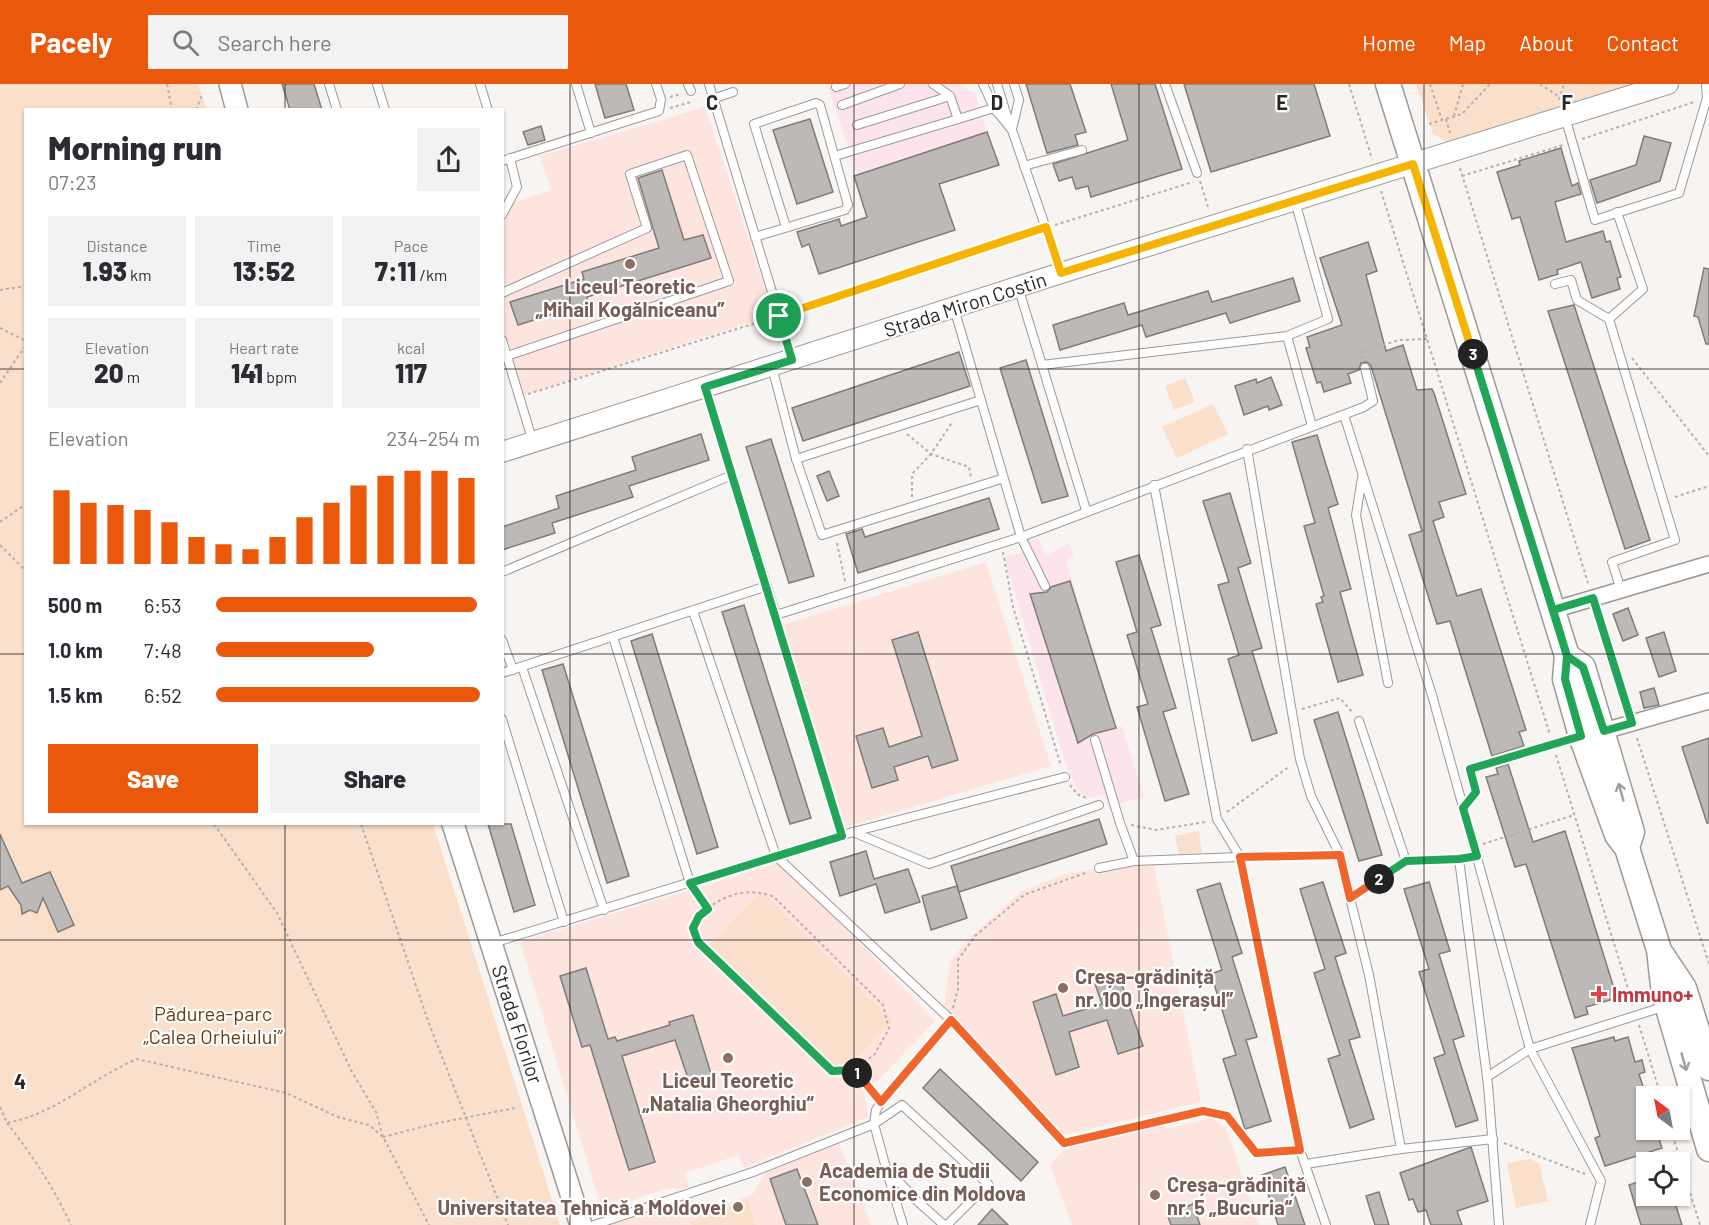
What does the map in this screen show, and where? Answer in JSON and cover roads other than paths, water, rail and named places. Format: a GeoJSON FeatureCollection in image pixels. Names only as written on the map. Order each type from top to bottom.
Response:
{"type":"FeatureCollection","features":[{"type":"Feature","properties":{"kind":"main road"},"geometry":{"type":"LineString","coordinates":[[230,84],[236,108]]}},
{"type":"Feature","properties":{"kind":"main road"},"geometry":{"type":"LineString","coordinates":[[1388,84],[1567,656],[1565,679],[1592,734],[1617,835],[1627,848],[1659,950],[1667,1006],[1709,1149]]}},
{"type":"Feature","properties":{"kind":"main road","name":"Strada Florilor"},"geometry":{"type":"LineString","coordinates":[[453,825],[581,1225]]}},
{"type":"Feature","properties":{"kind":"main road"},"geometry":{"type":"LineString","coordinates":[[1659,950],[1684,988],[1709,1068]]}},
{"type":"Feature","properties":{"kind":"street","name":"Strada Miron Costin"},"geometry":{"type":"LineString","coordinates":[[504,451],[1061,273],[1413,164],[1563,111],[1668,84]]}},
{"type":"Feature","properties":{"kind":"street"},"geometry":{"type":"LineString","coordinates":[[1553,610],[1709,564]]}},
{"type":"Feature","properties":{"kind":"street"},"geometry":{"type":"LineString","coordinates":[[1592,734],[1709,701]]}},
{"type":"Feature","properties":{"kind":"lane"},"geometry":{"type":"LineString","coordinates":[[329,84],[336,108]]}},
{"type":"Feature","properties":{"kind":"lane"},"geometry":{"type":"LineString","coordinates":[[377,84],[384,108]]}},
{"type":"Feature","properties":{"kind":"lane"},"geometry":{"type":"LineString","coordinates":[[480,84],[487,108]]}},
{"type":"Feature","properties":{"kind":"lane"},"geometry":{"type":"LineString","coordinates":[[576,84],[591,133]]}},
{"type":"Feature","properties":{"kind":"lane"},"geometry":{"type":"LineString","coordinates":[[504,211],[517,187],[505,158],[659,111],[661,99],[657,84]]}},
{"type":"Feature","properties":{"kind":"lane"},"geometry":{"type":"LineString","coordinates":[[708,84],[792,360]]}},
{"type":"Feature","properties":{"kind":"lane"},"geometry":{"type":"LineString","coordinates":[[836,87],[845,84]]}},
{"type":"Feature","properties":{"kind":"lane"},"geometry":{"type":"LineString","coordinates":[[842,105],[900,84]]}},
{"type":"Feature","properties":{"kind":"lane"},"geometry":{"type":"LineString","coordinates":[[933,84],[951,96],[958,119]]}},
{"type":"Feature","properties":{"kind":"lane"},"geometry":{"type":"LineString","coordinates":[[983,84],[994,108],[1012,130]]}},
{"type":"Feature","properties":{"kind":"lane"},"geometry":{"type":"LineString","coordinates":[[997,84],[1061,273]]}},
{"type":"Feature","properties":{"kind":"lane"},"geometry":{"type":"LineString","coordinates":[[1012,130],[1019,100],[1014,84]]}},
{"type":"Feature","properties":{"kind":"lane"},"geometry":{"type":"LineString","coordinates":[[1165,84],[1198,177]]}},
{"type":"Feature","properties":{"kind":"lane"},"geometry":{"type":"LineString","coordinates":[[1563,111],[1595,220],[1679,192],[1707,98],[1706,84]]}},
{"type":"Feature","properties":{"kind":"lane"},"geometry":{"type":"LineString","coordinates":[[712,99],[732,92]]}},
{"type":"Feature","properties":{"kind":"lane"},"geometry":{"type":"LineString","coordinates":[[857,125],[951,96]]}},
{"type":"Feature","properties":{"kind":"lane"},"geometry":{"type":"LineString","coordinates":[[755,237],[845,210],[848,205],[835,156],[816,103],[754,124],[786,227]]}},
{"type":"Feature","properties":{"kind":"lane"},"geometry":{"type":"LineString","coordinates":[[835,156],[994,108]]}},
{"type":"Feature","properties":{"kind":"lane"},"geometry":{"type":"LineString","coordinates":[[1024,166],[1082,150]]}},
{"type":"Feature","properties":{"kind":"lane"},"geometry":{"type":"LineString","coordinates":[[504,292],[647,228],[630,174],[687,155],[729,281],[507,356]]}},
{"type":"Feature","properties":{"kind":"lane"},"geometry":{"type":"LineString","coordinates":[[1042,365],[1287,336],[1328,319],[1295,201]]}},
{"type":"Feature","properties":{"kind":"lane"},"geometry":{"type":"LineString","coordinates":[[1609,319],[1643,289],[1617,212]]}},
{"type":"Feature","properties":{"kind":"lane"},"geometry":{"type":"LineString","coordinates":[[779,316],[944,261]]}},
{"type":"Feature","properties":{"kind":"lane"},"geometry":{"type":"LineString","coordinates":[[1556,284],[1570,280],[1577,300],[1609,319],[1675,540],[1612,562],[1621,590]]}},
{"type":"Feature","properties":{"kind":"lane"},"geometry":{"type":"LineString","coordinates":[[1018,288],[1086,510]]}},
{"type":"Feature","properties":{"kind":"lane"},"geometry":{"type":"LineString","coordinates":[[954,308],[1001,478],[1021,537],[1045,586]]}},
{"type":"Feature","properties":{"kind":"lane"},"geometry":{"type":"LineString","coordinates":[[1287,336],[1312,426]]}},
{"type":"Feature","properties":{"kind":"lane"},"geometry":{"type":"LineString","coordinates":[[504,346],[533,442]]}},
{"type":"Feature","properties":{"kind":"lane"},"geometry":{"type":"LineString","coordinates":[[772,367],[796,459],[822,535],[1001,478]]}},
{"type":"Feature","properties":{"kind":"lane"},"geometry":{"type":"LineString","coordinates":[[705,387],[776,615],[1021,537],[1086,510],[1344,415],[1373,401],[1373,393],[1365,368]]}},
{"type":"Feature","properties":{"kind":"lane"},"geometry":{"type":"LineString","coordinates":[[796,459],[981,400]]}},
{"type":"Feature","properties":{"kind":"lane"},"geometry":{"type":"LineString","coordinates":[[1344,415],[1432,695],[1530,1049],[1601,1180],[1590,1225]]}},
{"type":"Feature","properties":{"kind":"lane"},"geometry":{"type":"LineString","coordinates":[[1248,449],[1300,759],[1311,796],[1340,855],[1369,975],[1401,1149]]}},
{"type":"Feature","properties":{"kind":"lane"},"geometry":{"type":"LineString","coordinates":[[1362,474],[1356,515],[1388,683]]}},
{"type":"Feature","properties":{"kind":"lane"},"geometry":{"type":"LineString","coordinates":[[504,571],[732,475]]}},
{"type":"Feature","properties":{"kind":"lane"},"geometry":{"type":"LineString","coordinates":[[1154,485],[1217,819],[1240,857],[1300,1150],[1326,1225]]}},
{"type":"Feature","properties":{"kind":"lane"},"geometry":{"type":"LineString","coordinates":[[504,672],[767,586]]}},
{"type":"Feature","properties":{"kind":"lane"},"geometry":{"type":"LineString","coordinates":[[693,611],[776,856],[951,1020],[1064,1143],[1203,1111]]}},
{"type":"Feature","properties":{"kind":"lane"},"geometry":{"type":"LineString","coordinates":[[613,637],[690,883]]}},
{"type":"Feature","properties":{"kind":"lane"},"geometry":{"type":"LineString","coordinates":[[504,645],[513,670]]}},
{"type":"Feature","properties":{"kind":"lane"},"geometry":{"type":"LineString","coordinates":[[522,667],[604,910]]}},
{"type":"Feature","properties":{"kind":"lane"},"geometry":{"type":"LineString","coordinates":[[1359,721],[1406,861]]}},
{"type":"Feature","properties":{"kind":"lane"},"geometry":{"type":"LineString","coordinates":[[504,726],[564,922]]}},
{"type":"Feature","properties":{"kind":"lane"},"geometry":{"type":"LineString","coordinates":[[1463,808],[1476,792],[1470,769],[1592,734]]}},
{"type":"Feature","properties":{"kind":"lane"},"geometry":{"type":"LineString","coordinates":[[1095,740],[1134,861]]}},
{"type":"Feature","properties":{"kind":"lane"},"geometry":{"type":"LineString","coordinates":[[492,943],[853,832],[1065,777]]}},
{"type":"Feature","properties":{"kind":"lane"},"geometry":{"type":"LineString","coordinates":[[853,832],[929,864],[1099,805]]}},
{"type":"Feature","properties":{"kind":"lane"},"geometry":{"type":"LineString","coordinates":[[1350,898],[1406,861],[1477,856]]}},
{"type":"Feature","properties":{"kind":"lane"},"geometry":{"type":"LineString","coordinates":[[1099,868],[1134,861],[1240,857]]}},
{"type":"Feature","properties":{"kind":"lane"},"geometry":{"type":"LineString","coordinates":[[1459,859],[1488,1077],[1498,1225]]}},
{"type":"Feature","properties":{"kind":"lane"},"geometry":{"type":"LineString","coordinates":[[1488,1077],[1530,1049],[1667,1006]]}},
{"type":"Feature","properties":{"kind":"lane"},"geometry":{"type":"LineString","coordinates":[[903,1225],[873,1124],[876,1110],[951,1020]]}},
{"type":"Feature","properties":{"kind":"lane"},"geometry":{"type":"LineString","coordinates":[[594,1225],[753,1172],[873,1124],[902,1105],[988,1184],[946,1225],[915,1199],[886,1168]]}},
{"type":"Feature","properties":{"kind":"lane"},"geometry":{"type":"LineString","coordinates":[[1306,1164],[1401,1149],[1492,1139]]}},
{"type":"Feature","properties":{"kind":"place","name":"Liceul Teoretic „Mihail Kogălniceanu”"},"geometry":{"type":"Point","coordinates":[630,264]}},
{"type":"Feature","properties":{"kind":"place","name":"Creșa-grădiniță nr. 100 „Îngerașul”"},"geometry":{"type":"Point","coordinates":[1063,988]}},
{"type":"Feature","properties":{"kind":"place","name":"Immuno+"},"geometry":{"type":"Point","coordinates":[1599,994]}},
{"type":"Feature","properties":{"kind":"place","name":"Liceul Teoretic „Natalia Gheorghiu“"},"geometry":{"type":"Point","coordinates":[728,1058]}},
{"type":"Feature","properties":{"kind":"place","name":"Academia de Studii Economice din Moldova"},"geometry":{"type":"Point","coordinates":[807,1182]}},
{"type":"Feature","properties":{"kind":"place","name":"Creșa-grădiniță nr. 5 „Bucuria“"},"geometry":{"type":"Point","coordinates":[1155,1195]}},
{"type":"Feature","properties":{"kind":"place","name":"Universitatea Tehnică a Moldovei"},"geometry":{"type":"Point","coordinates":[738,1207]}},
{"type":"Feature","properties":{"kind":"park label","name":"Pădurea-parc „Calea Orheiului”"},"geometry":{"type":"Point","coordinates":[213,1024]}}]}
